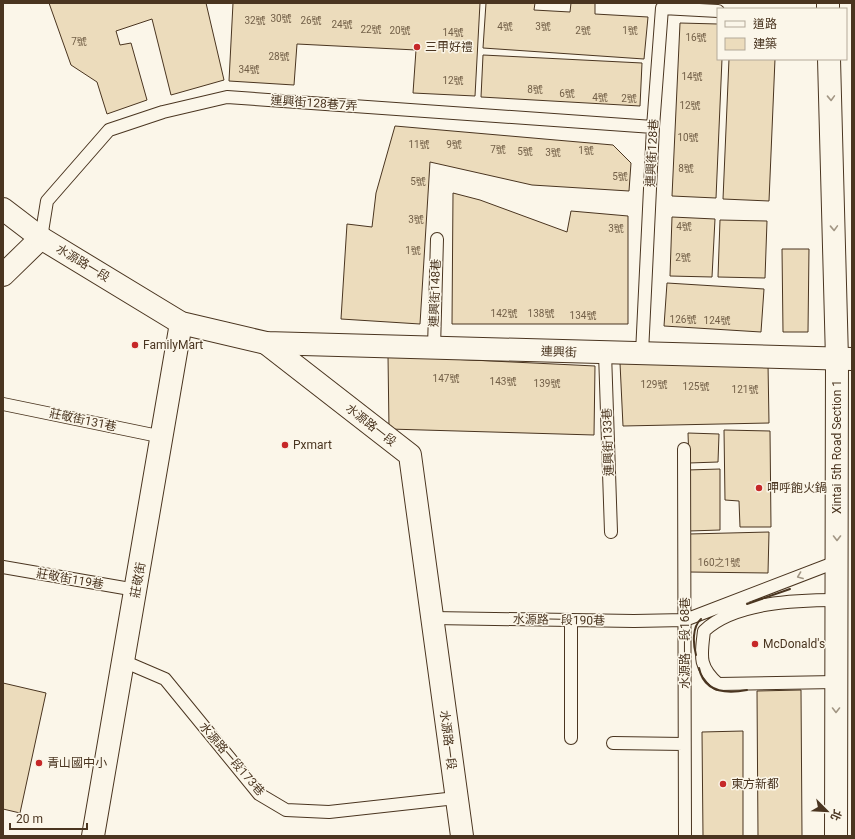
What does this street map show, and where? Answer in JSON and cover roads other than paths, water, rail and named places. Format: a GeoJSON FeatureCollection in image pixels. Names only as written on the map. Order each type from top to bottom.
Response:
{"type":"FeatureCollection","features":[{"type":"Feature","properties":{"kind":"street","name":"Xintai 5th Road Section 1"},"geometry":{"type":"LineString","coordinates":[[829,60],[845,359],[836,562],[836,836]]}},
{"type":"Feature","properties":{"kind":"street","name":"水源路一段"},"geometry":{"type":"LineString","coordinates":[[3,209],[41,238],[181,323],[266,343],[410,455],[462,836]]}},
{"type":"Feature","properties":{"kind":"street"},"geometry":{"type":"LineString","coordinates":[[3,275],[41,238]]}},
{"type":"Feature","properties":{"kind":"street","name":"莊敬街"},"geometry":{"type":"LineString","coordinates":[[93,836],[163,437],[181,323]]}},
{"type":"Feature","properties":{"kind":"street","name":"連興街"},"geometry":{"type":"LineString","coordinates":[[266,343],[845,359]]}},
{"type":"Feature","properties":{"kind":"lane","name":"連興街128巷"},"geometry":{"type":"LineString","coordinates":[[642,353],[653,127],[662,8],[717,12]]}},
{"type":"Feature","properties":{"kind":"lane","name":"連興街128巷7弄"},"geometry":{"type":"LineString","coordinates":[[41,238],[47,201],[109,130],[163,112],[227,97],[653,127]]}},
{"type":"Feature","properties":{"kind":"lane","name":"連興街148巷"},"geometry":{"type":"LineString","coordinates":[[434,348],[437,239]]}},
{"type":"Feature","properties":{"kind":"lane","name":"連興街133巷"},"geometry":{"type":"LineString","coordinates":[[605,353],[611,532]]}},
{"type":"Feature","properties":{"kind":"lane","name":"莊敬街131巷"},"geometry":{"type":"LineString","coordinates":[[3,404],[163,437]]}},
{"type":"Feature","properties":{"kind":"lane","name":"水源路一段168巷"},"geometry":{"type":"LineString","coordinates":[[684,449],[685,836]]}},
{"type":"Feature","properties":{"kind":"lane","name":"水源路一段190巷"},"geometry":{"type":"LineString","coordinates":[[433,618],[634,621],[685,620],[836,562]]}},
{"type":"Feature","properties":{"kind":"lane","name":"莊敬街119巷"},"geometry":{"type":"LineString","coordinates":[[3,567],[136,590]]}},
{"type":"Feature","properties":{"kind":"lane"},"geometry":{"type":"LineString","coordinates":[[836,682],[718,684],[707,673],[701,658],[704,631],[713,622],[736,612],[771,605],[817,600],[837,600]]}},
{"type":"Feature","properties":{"kind":"lane"},"geometry":{"type":"LineString","coordinates":[[571,620],[571,738]]}},
{"type":"Feature","properties":{"kind":"lane","name":"水源路一段173巷"},"geometry":{"type":"LineString","coordinates":[[123,660],[165,679],[259,794],[286,810],[329,812],[456,798]]}},
{"type":"Feature","properties":{"kind":"lane"},"geometry":{"type":"LineString","coordinates":[[613,743],[684,744]]}},
{"type":"Feature","properties":{"kind":"place","name":"三甲好禮"},"geometry":{"type":"Point","coordinates":[417,47]}},
{"type":"Feature","properties":{"kind":"place","name":"FamilyMart"},"geometry":{"type":"Point","coordinates":[135,345]}},
{"type":"Feature","properties":{"kind":"place","name":"Pxmart"},"geometry":{"type":"Point","coordinates":[285,445]}},
{"type":"Feature","properties":{"kind":"place","name":"呷呼飽火鍋"},"geometry":{"type":"Point","coordinates":[759,488]}},
{"type":"Feature","properties":{"kind":"place","name":"McDonald's"},"geometry":{"type":"Point","coordinates":[755,644]}},
{"type":"Feature","properties":{"kind":"place","name":"青山國中小"},"geometry":{"type":"Point","coordinates":[39,763]}},
{"type":"Feature","properties":{"kind":"place","name":"東方新都"},"geometry":{"type":"Point","coordinates":[723,784]}}]}
